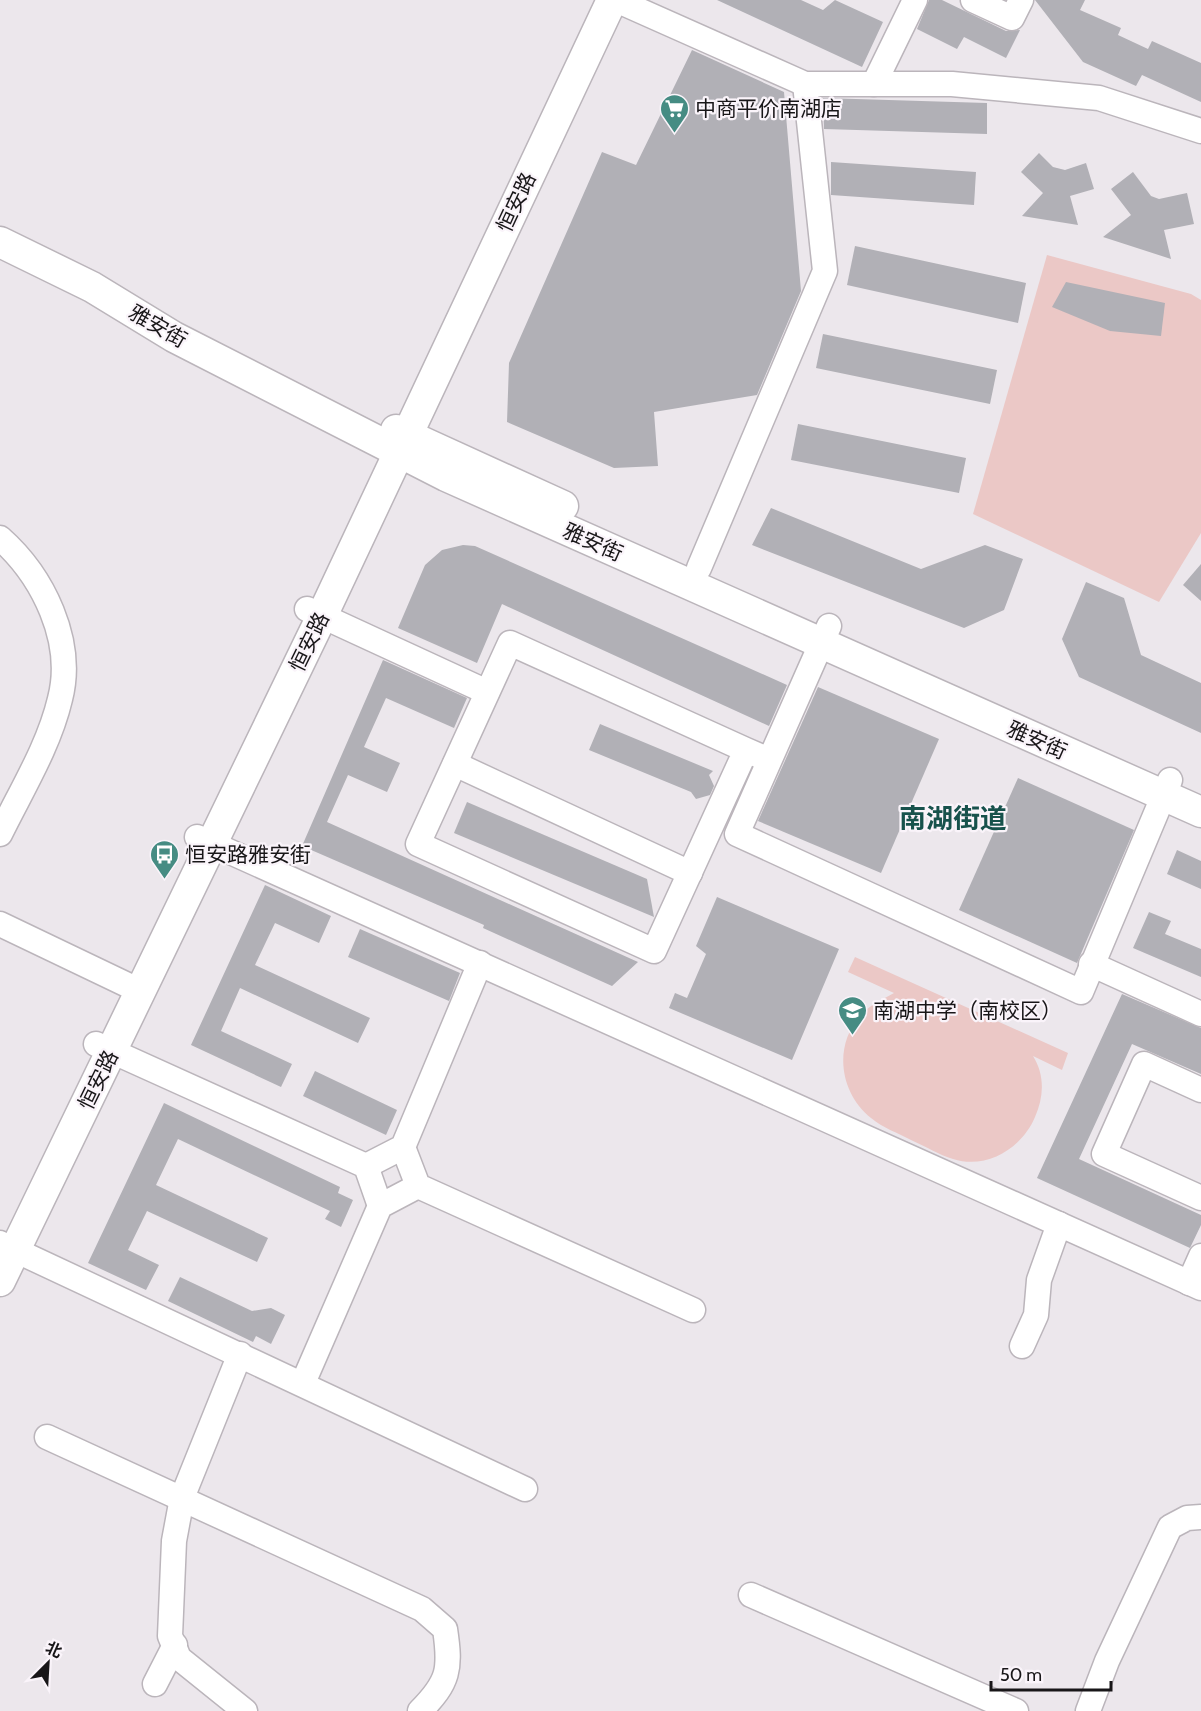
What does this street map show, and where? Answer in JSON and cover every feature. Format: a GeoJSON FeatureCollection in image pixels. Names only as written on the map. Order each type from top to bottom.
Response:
{"type":"FeatureCollection","features":[{"type":"Feature","properties":{"kind":"main road","name":"恒安路"},"geometry":{"type":"LineString","coordinates":[[0,1281],[5,1246],[104,1048],[314,612],[592,0]]}},
{"type":"Feature","properties":{"kind":"main road","name":"恒安路"},"geometry":{"type":"LineString","coordinates":[[394,439],[612,0]]}},
{"type":"Feature","properties":{"kind":"main road","name":"雅安街"},"geometry":{"type":"LineString","coordinates":[[0,224],[83,265],[394,439],[699,568],[825,634]]}},
{"type":"Feature","properties":{"kind":"main road","name":"雅安街"},"geometry":{"type":"LineString","coordinates":[[0,242],[92,287],[174,337],[825,634],[968,692],[1167,788],[1201,812]]}},
{"type":"Feature","properties":{"kind":"main road","name":"雅安街"},"geometry":{"type":"LineString","coordinates":[[1167,788],[1201,794]]}},
{"type":"Feature","properties":{"kind":"street"},"geometry":{"type":"LineString","coordinates":[[616,0],[805,84],[952,84],[1099,98],[1201,131]]}},
{"type":"Feature","properties":{"kind":"street"},"geometry":{"type":"LineString","coordinates":[[874,84],[915,0]]}},
{"type":"Feature","properties":{"kind":"street"},"geometry":{"type":"LineString","coordinates":[[973,0],[1012,18],[1021,0]]}},
{"type":"Feature","properties":{"kind":"street"},"geometry":{"type":"LineString","coordinates":[[699,568],[825,271],[805,84]]}},
{"type":"Feature","properties":{"kind":"street"},"geometry":{"type":"LineString","coordinates":[[0,538],[24,564],[48,600],[58,630],[64,666],[61,698],[50,731],[0,834]]}},
{"type":"Feature","properties":{"kind":"street"},"geometry":{"type":"LineString","coordinates":[[314,612],[487,692]]}},
{"type":"Feature","properties":{"kind":"street"},"geometry":{"type":"LineString","coordinates":[[825,634],[737,834],[1081,992],[1167,788]]}},
{"type":"Feature","properties":{"kind":"street"},"geometry":{"type":"LineString","coordinates":[[746,750],[654,951],[418,844],[510,643],[769,760]]}},
{"type":"Feature","properties":{"kind":"street"},"geometry":{"type":"LineString","coordinates":[[455,764],[690,873]]}},
{"type":"Feature","properties":{"kind":"street"},"geometry":{"type":"LineString","coordinates":[[204,841],[1195,1286],[1201,1256]]}},
{"type":"Feature","properties":{"kind":"street"},"geometry":{"type":"LineString","coordinates":[[0,924],[133,988]]}},
{"type":"Feature","properties":{"kind":"street"},"geometry":{"type":"LineString","coordinates":[[366,1166],[403,1147],[480,963]]}},
{"type":"Feature","properties":{"kind":"street"},"geometry":{"type":"LineString","coordinates":[[1091,964],[1201,1014]]}},
{"type":"Feature","properties":{"kind":"street"},"geometry":{"type":"LineString","coordinates":[[104,1048],[366,1166],[380,1206]]}},
{"type":"Feature","properties":{"kind":"street"},"geometry":{"type":"LineString","coordinates":[[1201,1090],[1144,1064],[1104,1154],[1201,1198]]}},
{"type":"Feature","properties":{"kind":"street"},"geometry":{"type":"LineString","coordinates":[[403,1147],[418,1186],[693,1310]]}},
{"type":"Feature","properties":{"kind":"street"},"geometry":{"type":"LineString","coordinates":[[303,1383],[380,1206],[418,1186]]}},
{"type":"Feature","properties":{"kind":"street"},"geometry":{"type":"LineString","coordinates":[[1022,1346],[1036,1315],[1039,1280],[1059,1224]]}},
{"type":"Feature","properties":{"kind":"street"},"geometry":{"type":"LineString","coordinates":[[5,1246],[303,1383],[525,1489]]}},
{"type":"Feature","properties":{"kind":"street"},"geometry":{"type":"LineString","coordinates":[[240,1354],[182,1498],[174,1541],[170,1635],[179,1658],[245,1711]]}},
{"type":"Feature","properties":{"kind":"street"},"geometry":{"type":"LineString","coordinates":[[47,1437],[422,1609],[445,1629],[450,1661],[438,1692],[420,1711]]}},
{"type":"Feature","properties":{"kind":"street"},"geometry":{"type":"LineString","coordinates":[[1088,1711],[1107,1661],[1170,1527],[1187,1518],[1201,1517]]}},
{"type":"Feature","properties":{"kind":"street"},"geometry":{"type":"LineString","coordinates":[[751,1595],[1017,1711]]}},
{"type":"Feature","properties":{"kind":"street"},"geometry":{"type":"LineString","coordinates":[[155,1684],[175,1645]]}},
{"type":"Feature","properties":{"kind":"shaded area"},"geometry":{"type":"Polygon","coordinates":[[[1047,255],[1191,294],[1201,300],[1201,533],[1159,602],[973,514],[1047,255]]]}},
{"type":"Feature","properties":{"kind":"shaded area"},"geometry":{"type":"Polygon","coordinates":[[[855,957],[1068,1053],[1062,1070],[1033,1056],[1040,1071],[1042,1086],[1040,1102],[1029,1128],[1012,1147],[990,1159],[966,1162],[953,1159],[886,1128],[861,1108],[852,1096],[847,1083],[843,1055],[846,1042],[851,1028],[860,1016],[876,1003],[894,993],[848,972],[855,957]]]}},
{"type":"Feature","properties":{"kind":"building"},"geometry":{"type":"Polygon","coordinates":[[[717,0],[801,0],[823,10],[835,0],[883,22],[862,67],[717,0]]]}},
{"type":"Feature","properties":{"kind":"building"},"geometry":{"type":"Polygon","coordinates":[[[929,0],[942,0],[1006,31],[1020,30],[1006,58],[964,37],[957,49],[917,29],[929,0]]]}},
{"type":"Feature","properties":{"kind":"building"},"geometry":{"type":"Polygon","coordinates":[[[1035,0],[1085,0],[1080,10],[1121,28],[1118,35],[1148,49],[1152,41],[1201,63],[1201,102],[1142,75],[1136,86],[1083,62],[1035,0]]]}},
{"type":"Feature","properties":{"kind":"building"},"geometry":{"type":"Polygon","coordinates":[[[692,50],[784,92],[801,291],[757,395],[654,412],[658,466],[614,468],[507,422],[509,363],[602,152],[636,165],[692,50]]]}},
{"type":"Feature","properties":{"kind":"building"},"geometry":{"type":"Polygon","coordinates":[[[823,98],[987,103],[987,134],[824,129],[823,98]]]}},
{"type":"Feature","properties":{"kind":"building"},"geometry":{"type":"Polygon","coordinates":[[[1039,153],[1053,167],[1065,170],[1086,163],[1094,189],[1070,196],[1078,225],[1022,216],[1043,193],[1021,172],[1039,153]]]}},
{"type":"Feature","properties":{"kind":"building"},"geometry":{"type":"Polygon","coordinates":[[[831,162],[976,172],[974,205],[831,195],[831,162]]]}},
{"type":"Feature","properties":{"kind":"building"},"geometry":{"type":"Polygon","coordinates":[[[1133,172],[1151,196],[1159,199],[1187,193],[1194,224],[1164,230],[1171,259],[1103,237],[1131,215],[1111,189],[1133,172]]]}},
{"type":"Feature","properties":{"kind":"building"},"geometry":{"type":"Polygon","coordinates":[[[855,246],[1026,283],[1018,323],[847,285],[855,246]]]}},
{"type":"Feature","properties":{"kind":"building"},"geometry":{"type":"Polygon","coordinates":[[[1066,282],[1165,303],[1161,336],[1110,331],[1052,307],[1066,282]]]}},
{"type":"Feature","properties":{"kind":"building"},"geometry":{"type":"Polygon","coordinates":[[[823,334],[997,370],[990,404],[816,368],[823,334]]]}},
{"type":"Feature","properties":{"kind":"building"},"geometry":{"type":"Polygon","coordinates":[[[798,424],[966,458],[959,493],[791,460],[798,424]]]}},
{"type":"Feature","properties":{"kind":"building"},"geometry":{"type":"Polygon","coordinates":[[[771,508],[921,569],[985,545],[1023,559],[1004,610],[964,628],[752,545],[771,508]]]}},
{"type":"Feature","properties":{"kind":"building"},"geometry":{"type":"Polygon","coordinates":[[[463,545],[475,546],[787,685],[769,726],[502,604],[477,663],[398,628],[425,565],[442,550],[463,545]]]}},
{"type":"Feature","properties":{"kind":"building"},"geometry":{"type":"Polygon","coordinates":[[[1201,564],[1201,601],[1183,585],[1201,564]]]}},
{"type":"Feature","properties":{"kind":"building"},"geometry":{"type":"Polygon","coordinates":[[[1086,582],[1124,598],[1141,655],[1201,683],[1201,733],[1079,677],[1062,639],[1086,582]]]}},
{"type":"Feature","properties":{"kind":"building"},"geometry":{"type":"Polygon","coordinates":[[[383,660],[467,698],[454,728],[386,698],[364,747],[400,763],[387,792],[348,775],[327,822],[638,962],[612,986],[483,928],[484,925],[302,846],[383,660]]]}},
{"type":"Feature","properties":{"kind":"building"},"geometry":{"type":"Polygon","coordinates":[[[818,687],[939,739],[881,873],[758,821],[818,687]]]}},
{"type":"Feature","properties":{"kind":"building"},"geometry":{"type":"Polygon","coordinates":[[[600,724],[713,771],[709,775],[714,786],[710,795],[696,799],[691,792],[589,750],[600,724]]]}},
{"type":"Feature","properties":{"kind":"building"},"geometry":{"type":"Polygon","coordinates":[[[1018,778],[1134,830],[1077,963],[959,910],[1018,778]]]}},
{"type":"Feature","properties":{"kind":"building"},"geometry":{"type":"Polygon","coordinates":[[[467,802],[647,879],[654,917],[454,833],[467,802]]]}},
{"type":"Feature","properties":{"kind":"building"},"geometry":{"type":"Polygon","coordinates":[[[1177,850],[1201,861],[1201,889],[1167,874],[1177,850]]]}},
{"type":"Feature","properties":{"kind":"building"},"geometry":{"type":"Polygon","coordinates":[[[265,885],[331,916],[319,943],[275,923],[255,965],[370,1018],[358,1043],[240,988],[221,1031],[292,1064],[281,1087],[191,1045],[265,885]]]}},
{"type":"Feature","properties":{"kind":"building"},"geometry":{"type":"Polygon","coordinates":[[[717,897],[839,949],[792,1060],[669,1008],[675,993],[687,998],[706,954],[696,946],[717,897]]]}},
{"type":"Feature","properties":{"kind":"building"},"geometry":{"type":"Polygon","coordinates":[[[1149,912],[1171,921],[1165,934],[1201,949],[1201,977],[1133,948],[1149,912]]]}},
{"type":"Feature","properties":{"kind":"building"},"geometry":{"type":"Polygon","coordinates":[[[360,929],[460,973],[449,1001],[348,957],[360,929]]]}},
{"type":"Feature","properties":{"kind":"building"},"geometry":{"type":"Polygon","coordinates":[[[1122,994],[1201,1028],[1201,1074],[1132,1044],[1079,1159],[1201,1215],[1201,1225],[1190,1248],[1037,1178],[1122,994]]]}},
{"type":"Feature","properties":{"kind":"building"},"geometry":{"type":"Polygon","coordinates":[[[315,1071],[397,1110],[386,1135],[303,1096],[315,1071]]]}},
{"type":"Feature","properties":{"kind":"building"},"geometry":{"type":"Polygon","coordinates":[[[164,1103],[340,1187],[338,1193],[353,1200],[341,1227],[325,1219],[330,1211],[178,1139],[156,1185],[268,1238],[257,1262],[147,1211],[128,1250],[159,1265],[146,1290],[88,1263],[164,1103]]]}},
{"type":"Feature","properties":{"kind":"building"},"geometry":{"type":"Polygon","coordinates":[[[180,1277],[252,1311],[271,1308],[285,1315],[271,1344],[256,1336],[253,1342],[168,1301],[180,1277]]]}},
{"type":"Feature","properties":{"kind":"place","name":"中商平价南湖店"},"geometry":{"type":"Point","coordinates":[674,134]}},
{"type":"Feature","properties":{"kind":"place","name":"恒安路雅安街"},"geometry":{"type":"Point","coordinates":[164,880]}},
{"type":"Feature","properties":{"kind":"place","name":"南湖中学（南校区）"},"geometry":{"type":"Point","coordinates":[852,1036]}},
{"type":"Feature","properties":{"kind":"district","name":"南湖街道"},"geometry":{"type":"Point","coordinates":[953,818]}}]}
